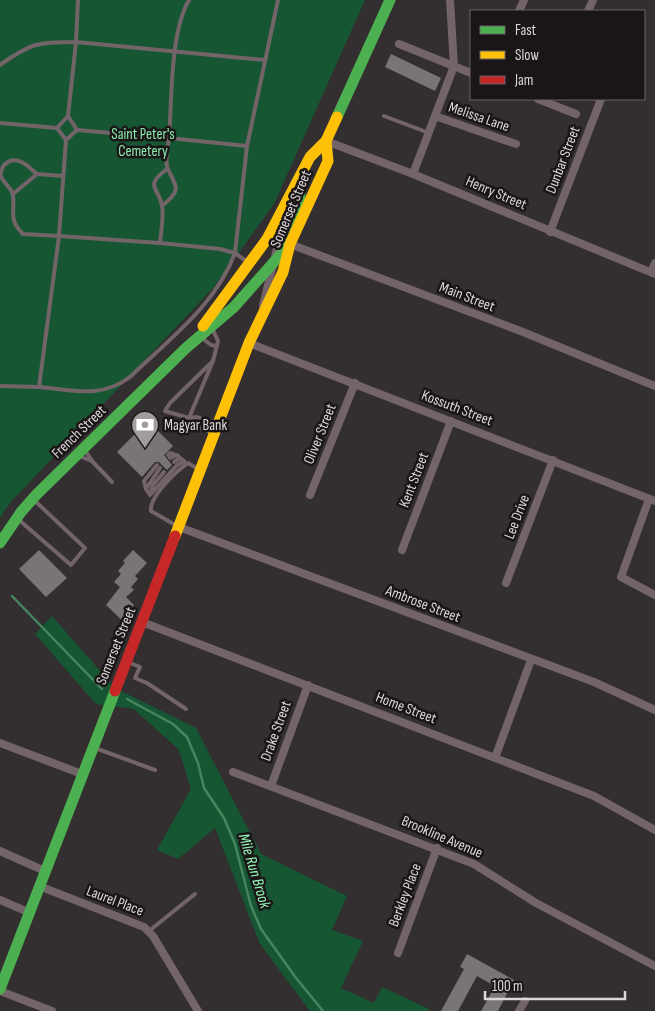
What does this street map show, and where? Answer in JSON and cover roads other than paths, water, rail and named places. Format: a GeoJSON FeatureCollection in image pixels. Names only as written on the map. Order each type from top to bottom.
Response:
{"type":"FeatureCollection","features":[{"type":"Feature","properties":{"kind":"main road","name":"Somerset Street"},"geometry":{"type":"LineString","coordinates":[[0,990],[28,912],[249,343],[261,314],[283,272],[279,240],[300,177],[310,157],[326,141],[390,0]]}},
{"type":"Feature","properties":{"kind":"main road","name":"Somerset Street"},"geometry":{"type":"LineString","coordinates":[[279,240],[328,161],[326,141]]}},
{"type":"Feature","properties":{"kind":"main road","name":"French Street"},"geometry":{"type":"LineString","coordinates":[[186,348],[250,264],[279,240]]}},
{"type":"Feature","properties":{"kind":"main road","name":"French Street"},"geometry":{"type":"LineString","coordinates":[[0,543],[33,499],[186,348],[234,307],[271,264],[279,240]]}},
{"type":"Feature","properties":{"kind":"street"},"geometry":{"type":"LineString","coordinates":[[435,116],[454,66],[450,0]]}},
{"type":"Feature","properties":{"kind":"street"},"geometry":{"type":"LineString","coordinates":[[398,44],[470,73]]}},
{"type":"Feature","properties":{"kind":"street","name":"Dunbar Street"},"geometry":{"type":"LineString","coordinates":[[550,232],[601,100]]}},
{"type":"Feature","properties":{"kind":"street"},"geometry":{"type":"LineString","coordinates":[[552,101],[576,114]]}},
{"type":"Feature","properties":{"kind":"street","name":"Melissa Lane"},"geometry":{"type":"LineString","coordinates":[[413,174],[435,116],[516,144]]}},
{"type":"Feature","properties":{"kind":"street","name":"Henry Street"},"geometry":{"type":"LineString","coordinates":[[326,141],[413,174],[653,273]]}},
{"type":"Feature","properties":{"kind":"street","name":"Main Street"},"geometry":{"type":"LineString","coordinates":[[279,240],[523,332],[655,386]]}},
{"type":"Feature","properties":{"kind":"street"},"geometry":{"type":"LineString","coordinates":[[653,273],[655,263]]}},
{"type":"Feature","properties":{"kind":"street","name":"Somerset Street"},"geometry":{"type":"LineString","coordinates":[[261,314],[271,264]]}},
{"type":"Feature","properties":{"kind":"street","name":"Kossuth Street"},"geometry":{"type":"LineString","coordinates":[[249,343],[452,420],[652,500]]}},
{"type":"Feature","properties":{"kind":"street","name":"Oliver Street"},"geometry":{"type":"LineString","coordinates":[[310,495],[355,383]]}},
{"type":"Feature","properties":{"kind":"street","name":"Kent Street"},"geometry":{"type":"LineString","coordinates":[[402,550],[452,420]]}},
{"type":"Feature","properties":{"kind":"street","name":"Lee Drive"},"geometry":{"type":"LineString","coordinates":[[506,584],[553,460]]}},
{"type":"Feature","properties":{"kind":"street"},"geometry":{"type":"LineString","coordinates":[[652,500],[621,577],[655,595]]}},
{"type":"Feature","properties":{"kind":"street","name":"Ambrose Street"},"geometry":{"type":"LineString","coordinates":[[179,527],[530,660],[594,682],[655,710]]}},
{"type":"Feature","properties":{"kind":"street","name":"Home Street"},"geometry":{"type":"LineString","coordinates":[[142,622],[594,796],[655,830]]}},
{"type":"Feature","properties":{"kind":"street"},"geometry":{"type":"LineString","coordinates":[[494,758],[530,660]]}},
{"type":"Feature","properties":{"kind":"street","name":"Drake Street"},"geometry":{"type":"LineString","coordinates":[[271,786],[308,685]]}},
{"type":"Feature","properties":{"kind":"street"},"geometry":{"type":"LineString","coordinates":[[0,744],[82,774]]}},
{"type":"Feature","properties":{"kind":"street","name":"Brookline Avenue"},"geometry":{"type":"LineString","coordinates":[[232,772],[437,848],[474,864],[536,903],[655,966]]}},
{"type":"Feature","properties":{"kind":"street","name":"Berkley Place"},"geometry":{"type":"LineString","coordinates":[[398,953],[437,848]]}},
{"type":"Feature","properties":{"kind":"street"},"geometry":{"type":"LineString","coordinates":[[0,851],[45,870]]}},
{"type":"Feature","properties":{"kind":"street","name":"Laurel Place"},"geometry":{"type":"LineString","coordinates":[[39,886],[144,927],[149,931],[198,1011]]}},
{"type":"Feature","properties":{"kind":"street"},"geometry":{"type":"LineString","coordinates":[[0,900],[28,912]]}},
{"type":"Feature","properties":{"kind":"street"},"geometry":{"type":"LineString","coordinates":[[0,990],[52,1011]]}},
{"type":"Feature","properties":{"kind":"street"},"geometry":{"type":"LineString","coordinates":[[519,1011],[525,1001]]}},
{"type":"Feature","properties":{"kind":"lane"},"geometry":{"type":"LineString","coordinates":[[56,128],[68,116],[76,42],[78,0]]}},
{"type":"Feature","properties":{"kind":"lane"},"geometry":{"type":"LineString","coordinates":[[162,206],[171,198],[176,189],[176,182],[167,169],[168,138],[176,51],[180,26],[189,0]]}},
{"type":"Feature","properties":{"kind":"lane"},"geometry":{"type":"LineString","coordinates":[[0,386],[98,392],[123,383],[209,300],[229,269],[235,253],[247,146],[278,0]]}},
{"type":"Feature","properties":{"kind":"lane"},"geometry":{"type":"LineString","coordinates":[[0,65],[31,45],[42,42],[76,42],[265,60]]}},
{"type":"Feature","properties":{"kind":"lane"},"geometry":{"type":"LineString","coordinates":[[68,116],[77,130]]}},
{"type":"Feature","properties":{"kind":"lane"},"geometry":{"type":"LineString","coordinates":[[384,116],[429,133]]}},
{"type":"Feature","properties":{"kind":"lane"},"geometry":{"type":"LineString","coordinates":[[0,123],[56,128],[66,140]]}},
{"type":"Feature","properties":{"kind":"lane"},"geometry":{"type":"LineString","coordinates":[[39,387],[59,236],[66,140],[77,130],[247,146]]}},
{"type":"Feature","properties":{"kind":"lane"},"geometry":{"type":"LineString","coordinates":[[63,176],[37,174],[20,160],[9,161],[2,166],[1,175],[13,194],[13,218],[16,228],[23,234],[220,249],[235,253],[250,264]]}},
{"type":"Feature","properties":{"kind":"lane"},"geometry":{"type":"LineString","coordinates":[[160,243],[162,206],[154,190],[154,183],[167,169]]}},
{"type":"Feature","properties":{"kind":"lane"},"geometry":{"type":"LineString","coordinates":[[13,194],[37,174]]}},
{"type":"Feature","properties":{"kind":"lane"},"geometry":{"type":"LineString","coordinates":[[190,418],[213,361],[217,346],[218,341],[212,326]]}},
{"type":"Feature","properties":{"kind":"lane"},"geometry":{"type":"LineString","coordinates":[[200,336],[211,345],[217,346]]}},
{"type":"Feature","properties":{"kind":"lane"},"geometry":{"type":"LineString","coordinates":[[213,361],[170,402],[166,411],[190,418],[196,417],[217,429]]}},
{"type":"Feature","properties":{"kind":"lane"},"geometry":{"type":"LineString","coordinates":[[190,418],[200,428],[217,429]]}},
{"type":"Feature","properties":{"kind":"lane"},"geometry":{"type":"LineString","coordinates":[[80,452],[92,461],[112,482]]}},
{"type":"Feature","properties":{"kind":"lane"},"geometry":{"type":"LineString","coordinates":[[80,452],[92,461]]}},
{"type":"Feature","properties":{"kind":"lane"},"geometry":{"type":"LineString","coordinates":[[178,456],[171,458],[170,453],[178,456],[200,470]]}},
{"type":"Feature","properties":{"kind":"lane"},"geometry":{"type":"LineString","coordinates":[[150,495],[177,465],[186,462]]}},
{"type":"Feature","properties":{"kind":"lane"},"geometry":{"type":"LineString","coordinates":[[152,501],[186,462]]}},
{"type":"Feature","properties":{"kind":"lane"},"geometry":{"type":"LineString","coordinates":[[150,495],[160,469],[146,489],[152,501],[151,511],[179,527]]}},
{"type":"Feature","properties":{"kind":"lane"},"geometry":{"type":"LineString","coordinates":[[17,518],[71,565],[85,548],[33,499]]}},
{"type":"Feature","properties":{"kind":"lane"},"geometry":{"type":"LineString","coordinates":[[126,662],[140,668],[135,678],[186,709]]}},
{"type":"Feature","properties":{"kind":"lane"},"geometry":{"type":"LineString","coordinates":[[92,747],[155,770]]}},
{"type":"Feature","properties":{"kind":"lane"},"geometry":{"type":"LineString","coordinates":[[149,931],[196,894]]}},
{"type":"Feature","properties":{"kind":"waterway","name":"Mile Run Brook"},"geometry":{"type":"LineString","coordinates":[[12,596],[102,689]]}},
{"type":"Feature","properties":{"kind":"waterway","name":"Mile Run Brook"},"geometry":{"type":"LineString","coordinates":[[127,699],[173,724],[187,737],[198,763],[204,788],[224,818],[235,844],[251,906],[261,929],[296,978],[323,1011]]}},
{"type":"Feature","properties":{"kind":"place","name":"Magyar Bank"},"geometry":{"type":"Point","coordinates":[145,449]}},
{"type":"Feature","properties":{"kind":"park label","name":"Saint Peter's Cemetery"},"geometry":{"type":"Point","coordinates":[143,142]}}]}
